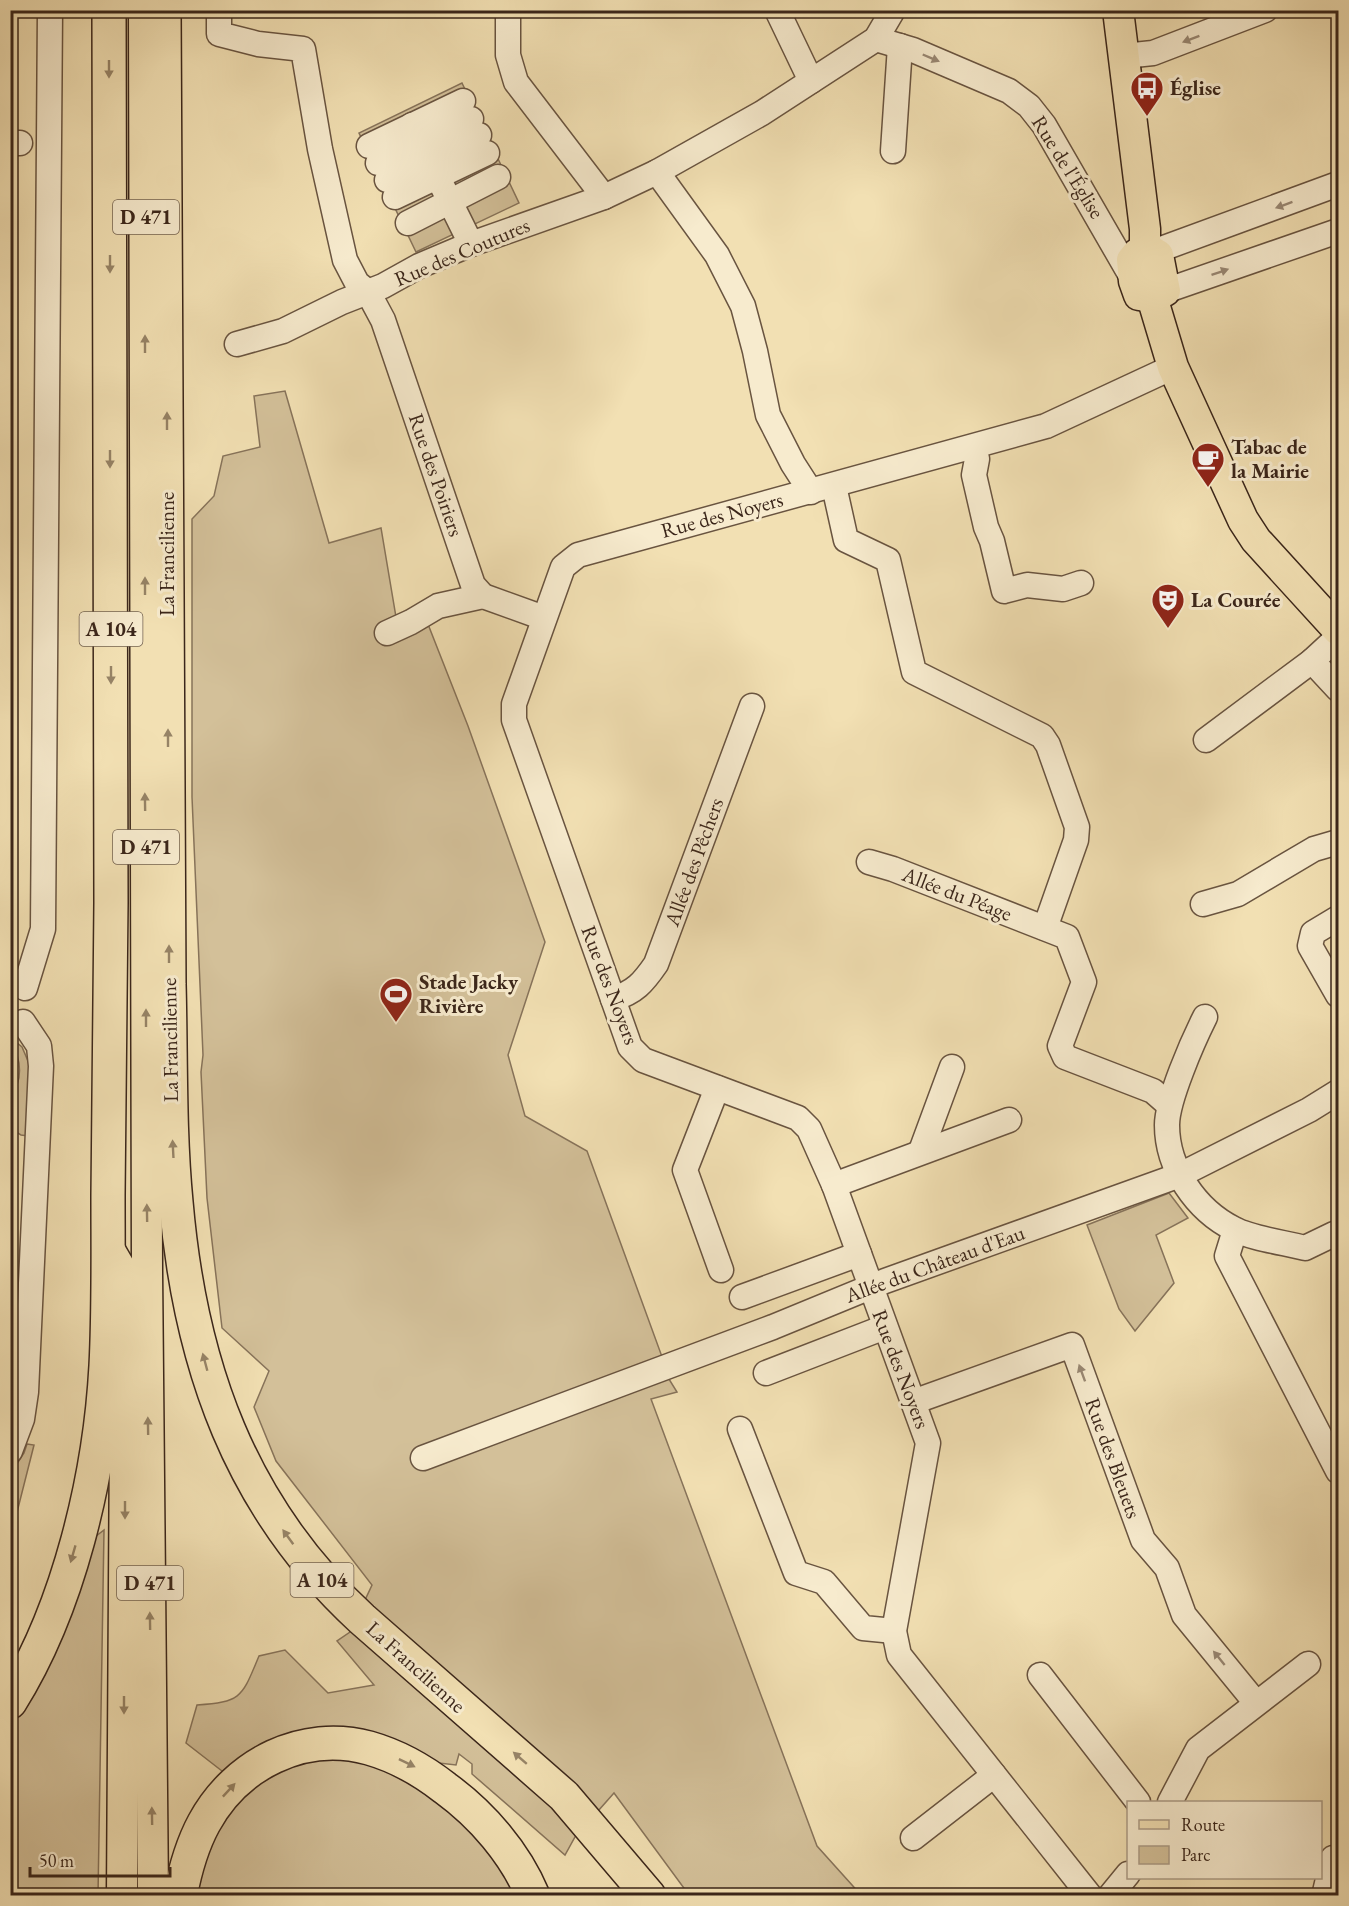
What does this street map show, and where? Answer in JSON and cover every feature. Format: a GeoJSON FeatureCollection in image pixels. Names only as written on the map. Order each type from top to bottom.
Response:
{"type":"FeatureCollection","features":[{"type":"Feature","properties":{"kind":"highway","name":"A 104"},"geometry":{"type":"LineString","coordinates":[[108,1247],[112,790],[109,10]]}},
{"type":"Feature","properties":{"kind":"highway","name":"La Francilienne"},"geometry":{"type":"LineString","coordinates":[[164,10],[169,995],[176,1201],[187,1290],[209,1376],[233,1443],[269,1510],[288,1538],[333,1593],[564,1796],[649,1896]]}},
{"type":"Feature","properties":{"kind":"highway"},"geometry":{"type":"LineString","coordinates":[[10,1702],[25,1678],[54,1614],[76,1545],[92,1474],[99,1438],[105,1376],[108,1247]]}},
{"type":"Feature","properties":{"kind":"highway"},"geometry":{"type":"LineString","coordinates":[[180,1896],[190,1856],[197,1839],[210,1814],[226,1792],[249,1770],[264,1761],[293,1749],[323,1743],[366,1747],[410,1764],[430,1776],[458,1798],[496,1836],[516,1864],[533,1896]]}},
{"type":"Feature","properties":{"kind":"highway"},"geometry":{"type":"LineString","coordinates":[[564,1796],[622,1847],[669,1896]]}},
{"type":"Feature","properties":{"kind":"main road","name":"D 471"},"geometry":{"type":"LineString","coordinates":[[144,10],[147,1271],[153,1896]]}},
{"type":"Feature","properties":{"kind":"main road"},"geometry":{"type":"LineString","coordinates":[[1118,10],[1149,251],[1137,254],[1132,260],[1151,289],[1173,367],[1243,520],[1256,540],[1338,630]]}},
{"type":"Feature","properties":{"kind":"main road","name":"D 471"},"geometry":{"type":"LineString","coordinates":[[108,1247],[126,1278],[122,1896]]}},
{"type":"Feature","properties":{"kind":"street"},"geometry":{"type":"LineString","coordinates":[[10,1451],[22,1419],[26,1392],[41,1066],[39,1046],[17,1022],[32,1014],[34,1008],[32,997],[18,987],[43,929],[50,10]]}},
{"type":"Feature","properties":{"kind":"street","name":"Rue des Coutures"},"geometry":{"type":"LineString","coordinates":[[219,10],[219,34],[258,45],[303,49],[320,149],[345,260],[357,283],[368,292],[471,244],[604,197],[657,172],[762,113],[876,39]]}},
{"type":"Feature","properties":{"kind":"street"},"geometry":{"type":"LineString","coordinates":[[508,10],[508,55],[516,82],[604,197]]}},
{"type":"Feature","properties":{"kind":"street"},"geometry":{"type":"LineString","coordinates":[[777,10],[811,81]]}},
{"type":"Feature","properties":{"kind":"street"},"geometry":{"type":"LineString","coordinates":[[1124,56],[1154,53],[1266,10]]}},
{"type":"Feature","properties":{"kind":"street"},"geometry":{"type":"LineString","coordinates":[[876,39],[891,11]]}},
{"type":"Feature","properties":{"kind":"street","name":"Rue de l'Église"},"geometry":{"type":"LineString","coordinates":[[876,39],[900,46],[1009,91],[1029,106],[1044,125],[1151,289]]}},
{"type":"Feature","properties":{"kind":"street"},"geometry":{"type":"LineString","coordinates":[[893,151],[900,46]]}},
{"type":"Feature","properties":{"kind":"street"},"geometry":{"type":"LineString","coordinates":[[475,127],[382,172],[425,151],[475,127]]}},
{"type":"Feature","properties":{"kind":"street"},"geometry":{"type":"LineString","coordinates":[[425,151],[471,244]]}},
{"type":"Feature","properties":{"kind":"street"},"geometry":{"type":"LineString","coordinates":[[657,172],[717,255],[743,306],[768,415],[793,464],[823,489],[846,540],[888,560],[914,672],[1042,736],[1048,745],[1077,826],[1076,840],[1044,928]]}},
{"type":"Feature","properties":{"kind":"street"},"geometry":{"type":"LineString","coordinates":[[408,223],[498,177]]}},
{"type":"Feature","properties":{"kind":"street"},"geometry":{"type":"LineString","coordinates":[[1149,251],[1338,184]]}},
{"type":"Feature","properties":{"kind":"street"},"geometry":{"type":"LineString","coordinates":[[1151,289],[1338,231]]}},
{"type":"Feature","properties":{"kind":"street"},"geometry":{"type":"LineString","coordinates":[[237,344],[283,331],[368,292]]}},
{"type":"Feature","properties":{"kind":"street","name":"Rue des Poiriers"},"geometry":{"type":"LineString","coordinates":[[368,292],[383,320],[473,585],[483,596]]}},
{"type":"Feature","properties":{"kind":"street","name":"Rue des Noyers"},"geometry":{"type":"LineString","coordinates":[[1090,1896],[899,1655],[894,1631],[928,1443],[834,1185],[809,1129],[798,1118],[643,1060],[630,1047],[514,720],[514,704],[563,567],[578,555],[1046,426],[1173,367]]}},
{"type":"Feature","properties":{"kind":"street"},"geometry":{"type":"LineString","coordinates":[[974,447],[977,459],[974,475],[1004,591],[1027,585],[1063,589],[1081,583]]}},
{"type":"Feature","properties":{"kind":"street"},"geometry":{"type":"LineString","coordinates":[[387,633],[438,606],[483,596],[544,618]]}},
{"type":"Feature","properties":{"kind":"street"},"geometry":{"type":"LineString","coordinates":[[1206,740],[1312,661],[1338,637]]}},
{"type":"Feature","properties":{"kind":"street"},"geometry":{"type":"LineString","coordinates":[[1312,661],[1338,689]]}},
{"type":"Feature","properties":{"kind":"street","name":"Allée des Pêchers"},"geometry":{"type":"LineString","coordinates":[[613,999],[628,994],[644,982],[656,964],[752,706]]}},
{"type":"Feature","properties":{"kind":"street"},"geometry":{"type":"LineString","coordinates":[[1203,904],[1238,894],[1314,849],[1338,842]]}},
{"type":"Feature","properties":{"kind":"street","name":"Allée du Péage"},"geometry":{"type":"LineString","coordinates":[[868,862],[893,869],[1066,936],[1084,982],[1060,1046],[1065,1058],[1153,1091],[1169,1105]]}},
{"type":"Feature","properties":{"kind":"street"},"geometry":{"type":"LineString","coordinates":[[1338,918],[1313,933],[1310,946],[1338,995]]}},
{"type":"Feature","properties":{"kind":"street"},"geometry":{"type":"LineString","coordinates":[[1205,1017],[1169,1105],[1167,1126],[1171,1150],[1180,1175],[1193,1197],[1211,1215],[1235,1230],[1305,1248],[1334,1234]]}},
{"type":"Feature","properties":{"kind":"street"},"geometry":{"type":"LineString","coordinates":[[921,1151],[952,1067]]}},
{"type":"Feature","properties":{"kind":"street"},"geometry":{"type":"LineString","coordinates":[[717,1088],[685,1170],[722,1270]]}},
{"type":"Feature","properties":{"kind":"street","name":"Allée du Château d'Eau"},"geometry":{"type":"LineString","coordinates":[[423,1458],[773,1327],[870,1287],[1180,1175],[1309,1110],[1338,1092]]}},
{"type":"Feature","properties":{"kind":"street"},"geometry":{"type":"LineString","coordinates":[[834,1185],[1010,1120]]}},
{"type":"Feature","properties":{"kind":"street"},"geometry":{"type":"LineString","coordinates":[[1235,1230],[1227,1256],[1338,1471]]}},
{"type":"Feature","properties":{"kind":"street"},"geometry":{"type":"LineString","coordinates":[[742,1297],[859,1254]]}},
{"type":"Feature","properties":{"kind":"street"},"geometry":{"type":"LineString","coordinates":[[766,1373],[885,1327]]}},
{"type":"Feature","properties":{"kind":"street","name":"Rue des Bleuets"},"geometry":{"type":"LineString","coordinates":[[913,1402],[1071,1345],[1143,1540],[1167,1568],[1184,1615],[1256,1703]]}},
{"type":"Feature","properties":{"kind":"street"},"geometry":{"type":"LineString","coordinates":[[740,1429],[796,1573],[824,1582],[863,1628],[894,1631]]}},
{"type":"Feature","properties":{"kind":"street"},"geometry":{"type":"LineString","coordinates":[[1171,1801],[1198,1749],[1308,1664]]}},
{"type":"Feature","properties":{"kind":"street"},"geometry":{"type":"LineString","coordinates":[[1040,1675],[1136,1801]]}},
{"type":"Feature","properties":{"kind":"street"},"geometry":{"type":"LineString","coordinates":[[913,1838],[994,1775]]}},
{"type":"Feature","properties":{"kind":"street"},"geometry":{"type":"LineString","coordinates":[[1324,1896],[1333,1858]]}},
{"type":"Feature","properties":{"kind":"street"},"geometry":{"type":"LineString","coordinates":[[1110,1896],[1127,1875]]}},
{"type":"Feature","properties":{"kind":"green space"},"geometry":{"type":"Polygon","coordinates":[[[462,83],[519,203],[416,252],[359,133],[462,83]]]}},
{"type":"Feature","properties":{"kind":"green space"},"geometry":{"type":"Polygon","coordinates":[[[285,391],[329,543],[381,528],[396,617],[422,609],[468,726],[545,942],[508,1055],[525,1116],[587,1151],[665,1365],[664,1371],[677,1392],[651,1399],[817,1846],[861,1895],[689,1895],[614,1793],[575,1837],[565,1855],[472,1774],[472,1764],[459,1754],[456,1765],[430,1762],[377,1735],[231,1778],[186,1743],[197,1705],[224,1702],[239,1694],[249,1680],[259,1656],[285,1650],[328,1693],[374,1685],[337,1641],[350,1632],[372,1585],[276,1461],[254,1407],[269,1371],[222,1328],[207,1198],[192,797],[192,519],[214,496],[223,456],[260,447],[254,396],[285,391]]]}},
{"type":"Feature","properties":{"kind":"green space"},"geometry":{"type":"Polygon","coordinates":[[[11,1038],[22,1047],[31,1068],[28,1136],[11,1129],[10,1095],[19,1077],[19,1063],[11,1045],[11,1038]]]}},
{"type":"Feature","properties":{"kind":"green space"},"geometry":{"type":"Polygon","coordinates":[[[1169,1193],[1188,1218],[1156,1235],[1174,1283],[1135,1331],[1119,1309],[1087,1225],[1169,1193]]]}},
{"type":"Feature","properties":{"kind":"green space"},"geometry":{"type":"Polygon","coordinates":[[[27,1444],[34,1445],[11,1536],[11,1473],[27,1444]]]}},
{"type":"Feature","properties":{"kind":"green space"},"geometry":{"type":"Polygon","coordinates":[[[104,1530],[98,1895],[11,1896],[11,1727],[51,1653],[91,1540],[104,1530]]]}},
{"type":"Feature","properties":{"kind":"green space"},"geometry":{"type":"Polygon","coordinates":[[[320,1756],[362,1760],[404,1775],[443,1801],[499,1860],[518,1896],[194,1896],[215,1832],[248,1789],[282,1766],[320,1756]]]}},
{"type":"Feature","properties":{"kind":"place","name":"Église"},"geometry":{"type":"Point","coordinates":[1147,117]}},
{"type":"Feature","properties":{"kind":"place","name":"Tabac de la Mairie"},"geometry":{"type":"Point","coordinates":[1208,488]}},
{"type":"Feature","properties":{"kind":"place","name":"La Courée"},"geometry":{"type":"Point","coordinates":[1168,629]}},
{"type":"Feature","properties":{"kind":"place","name":"Stade Jacky Rivière"},"geometry":{"type":"Point","coordinates":[396,1023]}}]}
